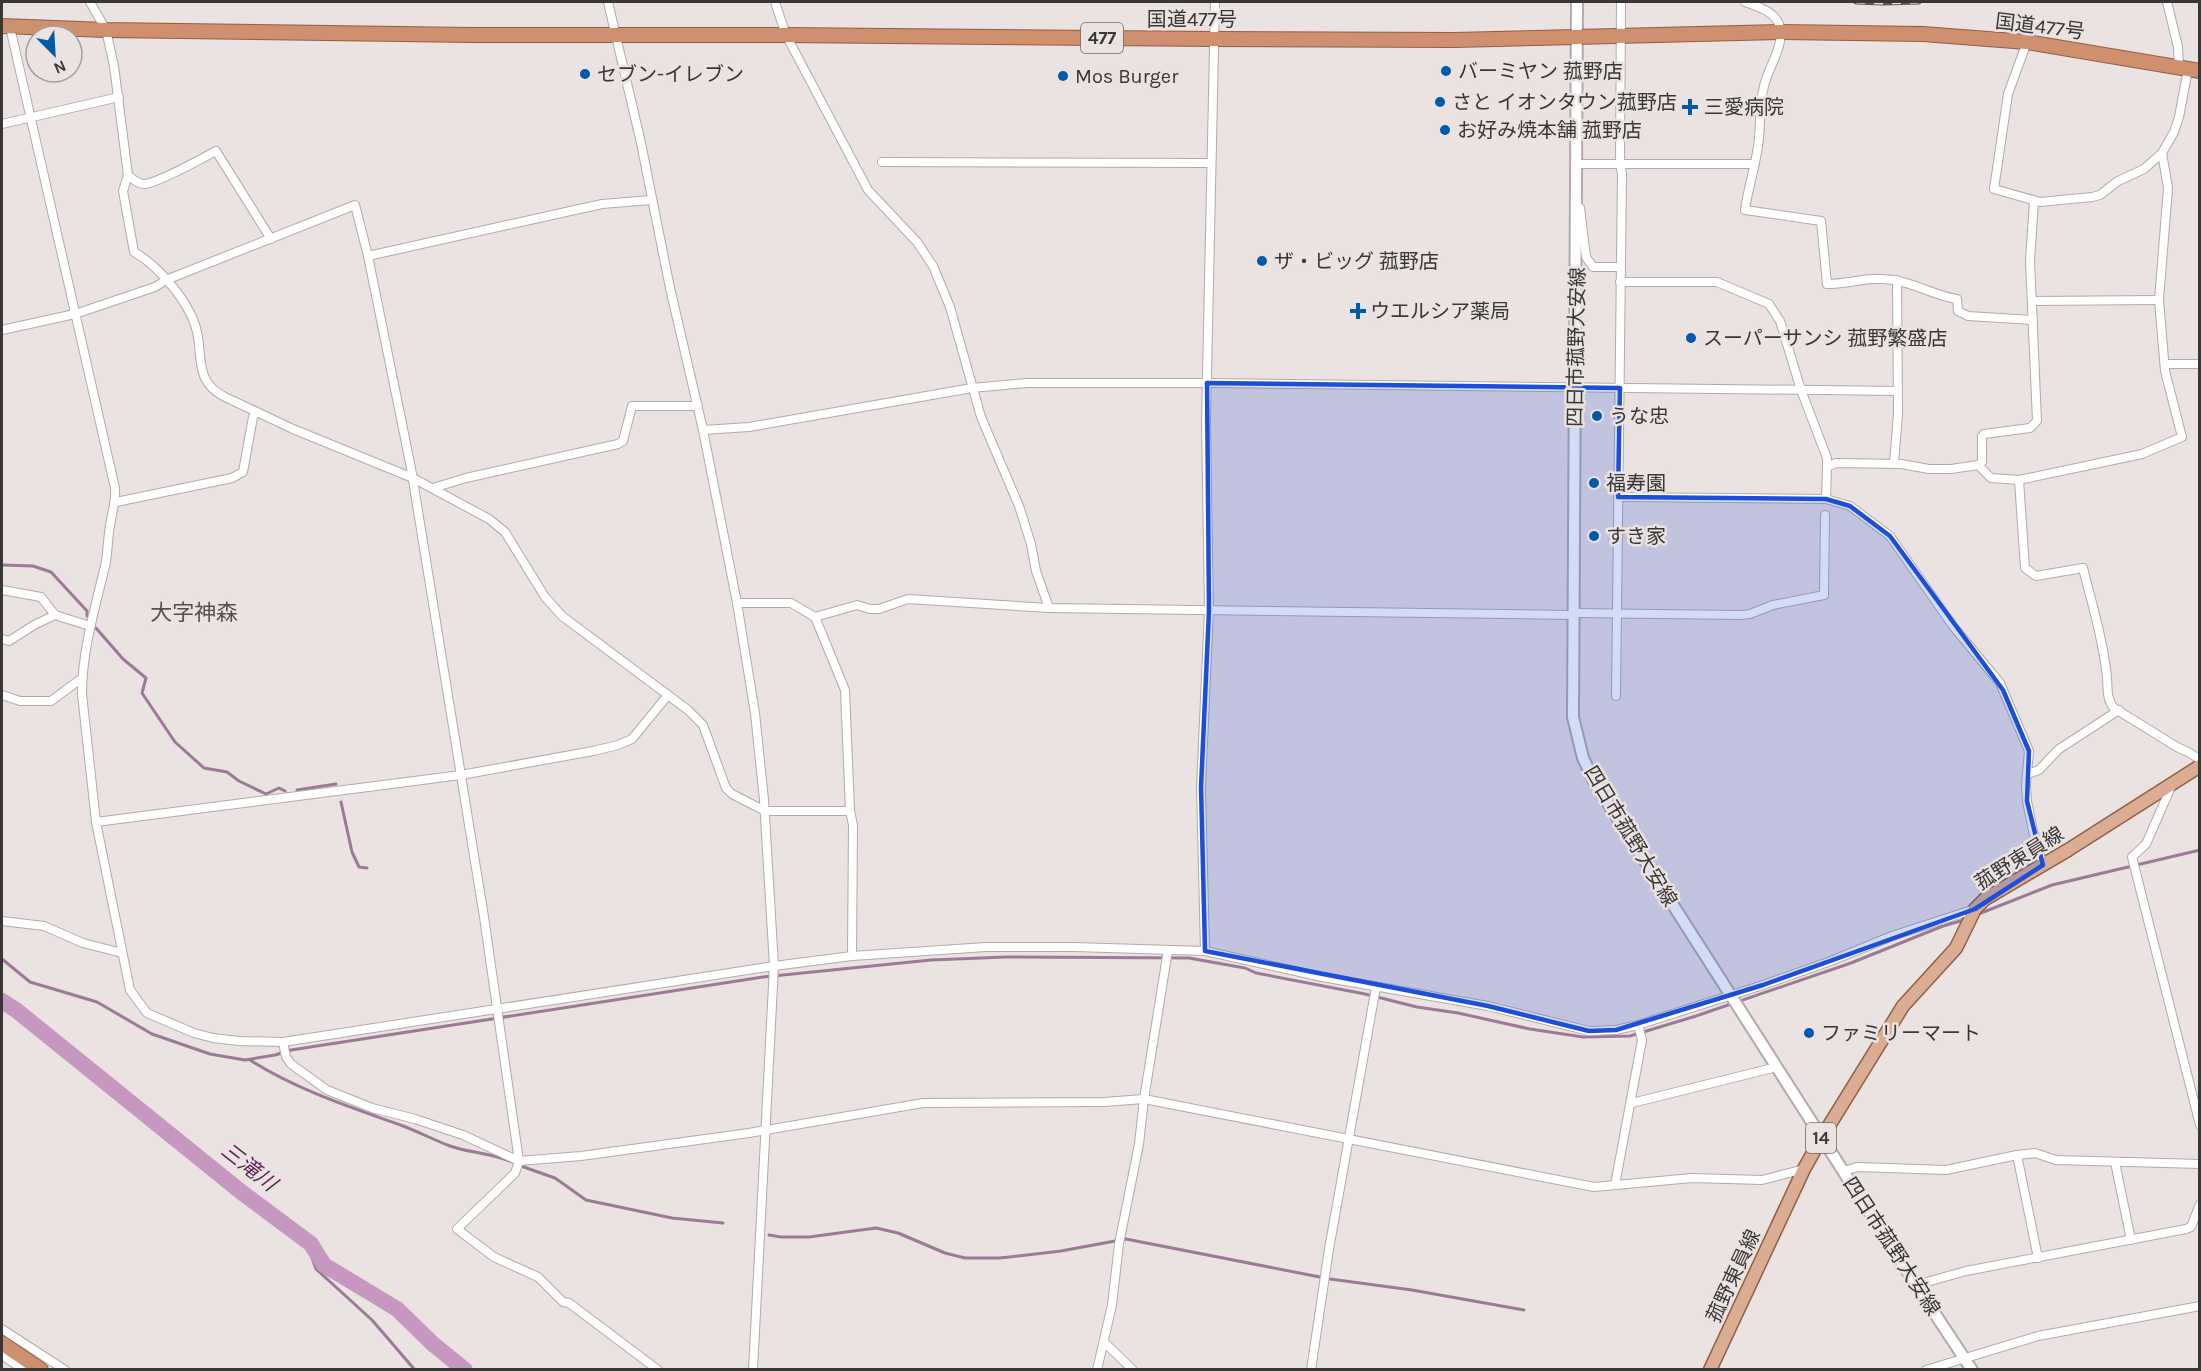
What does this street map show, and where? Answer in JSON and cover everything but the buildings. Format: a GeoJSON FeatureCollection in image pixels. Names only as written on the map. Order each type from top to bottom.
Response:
{"type":"FeatureCollection","features":[{"type":"Feature","properties":{"kind":"highway","name":"国道477号"},"geometry":{"type":"LineString","coordinates":[[6,26],[106,30],[1214,39],[1454,40],[1781,32],[1923,34],[2027,42],[2189,69]]}},
{"type":"Feature","properties":{"kind":"highway"},"geometry":{"type":"LineString","coordinates":[[2,1343],[41,1370]]}},
{"type":"Feature","properties":{"kind":"main road","name":"四日市菰野大安線"},"geometry":{"type":"LineString","coordinates":[[1577,2],[1578,164],[1573,717],[1583,758],[1595,783],[1972,1370]]}},
{"type":"Feature","properties":{"kind":"main road","name":"菰野東員線"},"geometry":{"type":"LineString","coordinates":[[1710,1370],[1804,1168],[1821,1137],[1903,1006],[1956,948],[1974,911],[1985,899],[2199,766]]}},
{"type":"Feature","properties":{"kind":"street"},"geometry":{"type":"LineString","coordinates":[[90,2],[106,30],[118,97],[128,175],[123,191],[134,252],[147,260],[166,280],[190,313],[197,332],[202,372],[207,384],[216,393],[413,478],[489,519],[505,532],[545,597],[562,616],[703,724],[726,788],[732,794],[765,811],[850,811]]}},
{"type":"Feature","properties":{"kind":"street"},"geometry":{"type":"LineString","coordinates":[[608,2],[703,430],[737,603],[755,713],[765,811],[774,968],[753,1370]]}},
{"type":"Feature","properties":{"kind":"street"},"geometry":{"type":"LineString","coordinates":[[775,2],[786,34],[867,190],[916,242],[933,266],[950,307],[981,417],[1019,506],[1049,608]]}},
{"type":"Feature","properties":{"kind":"street"},"geometry":{"type":"LineString","coordinates":[[1205,951],[1201,787],[1209,610],[1206,422],[1215,2]]}},
{"type":"Feature","properties":{"kind":"street"},"geometry":{"type":"LineString","coordinates":[[1616,696],[1622,174],[1620,164],[1623,35],[1621,2]]}},
{"type":"Feature","properties":{"kind":"street"},"geometry":{"type":"LineString","coordinates":[[1745,2],[1772,13],[1781,32],[1763,87],[1760,131],[1745,210],[1821,221],[1827,284],[1877,278],[1897,280],[1930,290],[1946,298],[1957,299],[1958,311],[1968,316],[2033,320]]}},
{"type":"Feature","properties":{"kind":"street"},"geometry":{"type":"LineString","coordinates":[[2027,42],[2008,94],[1994,189],[2034,201],[2100,195],[2118,182],[2144,169],[2162,153],[2177,124],[2189,69],[2178,47],[2166,2]]}},
{"type":"Feature","properties":{"kind":"street"},"geometry":{"type":"LineString","coordinates":[[6,26],[30,117],[115,488],[116,502],[111,520],[106,561],[90,626],[82,678],[96,822],[130,990],[147,1013],[171,1025],[213,1038],[283,1044],[852,956],[986,947],[1074,947],[1205,951],[1376,988],[1488,1006],[1590,1031],[1616,1030],[1639,1026],[1733,1000],[1892,936],[1974,911]]}},
{"type":"Feature","properties":{"kind":"street"},"geometry":{"type":"LineString","coordinates":[[2,124],[118,97]]}},
{"type":"Feature","properties":{"kind":"street"},"geometry":{"type":"LineString","coordinates":[[128,175],[136,182],[146,184],[216,151],[228,166],[271,239]]}},
{"type":"Feature","properties":{"kind":"street"},"geometry":{"type":"LineString","coordinates":[[1978,465],[1991,478],[2019,480],[2142,454],[2182,437],[2165,371],[2160,300],[2168,188],[2162,153]]}},
{"type":"Feature","properties":{"kind":"street"},"geometry":{"type":"LineString","coordinates":[[882,162],[1210,163]]}},
{"type":"Feature","properties":{"kind":"street"},"geometry":{"type":"LineString","coordinates":[[1578,164],[1754,164]]}},
{"type":"Feature","properties":{"kind":"street"},"geometry":{"type":"LineString","coordinates":[[1577,189],[1586,257],[1589,264],[1593,267],[1620,267]]}},
{"type":"Feature","properties":{"kind":"street"},"geometry":{"type":"LineString","coordinates":[[368,256],[591,206],[651,200]]}},
{"type":"Feature","properties":{"kind":"street"},"geometry":{"type":"LineString","coordinates":[[1827,467],[1841,462],[1894,463],[1929,469],[1978,465],[1982,462],[1982,436],[1984,434],[2030,428],[2037,421],[2030,261],[2034,201]]}},
{"type":"Feature","properties":{"kind":"street"},"geometry":{"type":"LineString","coordinates":[[2,330],[75,314],[155,287],[166,280],[355,205],[368,256],[413,478],[497,1010],[518,1164]]}},
{"type":"Feature","properties":{"kind":"street"},"geometry":{"type":"LineString","coordinates":[[1894,463],[1898,391],[1897,280]]}},
{"type":"Feature","properties":{"kind":"street"},"geometry":{"type":"LineString","coordinates":[[1620,282],[1716,282],[1769,304],[1777,315],[1801,390],[1827,458],[1826,499]]}},
{"type":"Feature","properties":{"kind":"street"},"geometry":{"type":"LineString","coordinates":[[2032,302],[2160,300]]}},
{"type":"Feature","properties":{"kind":"street"},"geometry":{"type":"LineString","coordinates":[[2165,364],[2199,364]]}},
{"type":"Feature","properties":{"kind":"street"},"geometry":{"type":"LineString","coordinates":[[703,430],[749,428],[972,388],[1027,383],[1898,391]]}},
{"type":"Feature","properties":{"kind":"street"},"geometry":{"type":"LineString","coordinates":[[433,488],[466,478],[618,444],[623,441],[632,406],[698,406]]}},
{"type":"Feature","properties":{"kind":"street"},"geometry":{"type":"LineString","coordinates":[[116,502],[232,478],[237,475],[243,471],[253,417],[256,412]]}},
{"type":"Feature","properties":{"kind":"street"},"geometry":{"type":"LineString","coordinates":[[2019,480],[2025,568],[2036,576],[2083,568],[2104,652],[2110,704],[2199,760]]}},
{"type":"Feature","properties":{"kind":"street"},"geometry":{"type":"LineString","coordinates":[[1618,497],[1826,499],[1843,502],[1857,510],[1890,536],[1953,626],[1996,677],[2029,751],[2027,801],[2043,865]]}},
{"type":"Feature","properties":{"kind":"street"},"geometry":{"type":"LineString","coordinates":[[814,617],[857,605],[879,609],[908,599],[1049,608],[1742,615],[1773,605],[1824,595],[1826,514]]}},
{"type":"Feature","properties":{"kind":"street"},"geometry":{"type":"LineString","coordinates":[[2,590],[40,597],[55,615],[90,626]]}},
{"type":"Feature","properties":{"kind":"street"},"geometry":{"type":"LineString","coordinates":[[737,603],[791,603],[814,617],[845,690],[850,811],[853,825],[852,956]]}},
{"type":"Feature","properties":{"kind":"street"},"geometry":{"type":"LineString","coordinates":[[2,639],[9,641],[55,615]]}},
{"type":"Feature","properties":{"kind":"street"},"geometry":{"type":"LineString","coordinates":[[2,695],[5,694],[20,701],[51,701],[82,678]]}},
{"type":"Feature","properties":{"kind":"street"},"geometry":{"type":"LineString","coordinates":[[96,822],[461,775],[618,745],[632,739],[668,695]]}},
{"type":"Feature","properties":{"kind":"street"},"geometry":{"type":"LineString","coordinates":[[2028,774],[2039,770],[2059,749],[2119,710]]}},
{"type":"Feature","properties":{"kind":"street"},"geometry":{"type":"LineString","coordinates":[[2172,784],[2146,844],[2132,857],[2132,860],[2199,1125]]}},
{"type":"Feature","properties":{"kind":"street"},"geometry":{"type":"LineString","coordinates":[[2,921],[44,926],[83,943],[122,953]]}},
{"type":"Feature","properties":{"kind":"street"},"geometry":{"type":"LineString","coordinates":[[1097,1370],[1112,1305],[1119,1240],[1139,1144],[1168,950]]}},
{"type":"Feature","properties":{"kind":"street"},"geometry":{"type":"LineString","coordinates":[[1311,1370],[1376,988]]}},
{"type":"Feature","properties":{"kind":"street"},"geometry":{"type":"LineString","coordinates":[[1615,1185],[1642,1040],[1639,1026]]}},
{"type":"Feature","properties":{"kind":"street"},"geometry":{"type":"LineString","coordinates":[[283,1044],[286,1057],[291,1064],[327,1090],[372,1108],[415,1119],[463,1136],[518,1164],[765,1131],[923,1102],[1104,1102],[1144,1099],[1594,1187],[1692,1178],[1762,1180],[1804,1168]]}},
{"type":"Feature","properties":{"kind":"street"},"geometry":{"type":"LineString","coordinates":[[1632,1103],[1777,1067]]}},
{"type":"Feature","properties":{"kind":"street"},"geometry":{"type":"LineString","coordinates":[[1844,1171],[1857,1167],[1946,1170],[2017,1155],[2035,1154],[2056,1160],[2199,1164]]}},
{"type":"Feature","properties":{"kind":"street"},"geometry":{"type":"LineString","coordinates":[[2017,1155],[2038,1258]]}},
{"type":"Feature","properties":{"kind":"street"},"geometry":{"type":"LineString","coordinates":[[2115,1162],[2131,1240]]}},
{"type":"Feature","properties":{"kind":"street"},"geometry":{"type":"LineString","coordinates":[[518,1164],[457,1229],[494,1257],[538,1277],[563,1302],[569,1303],[658,1370]]}},
{"type":"Feature","properties":{"kind":"street"},"geometry":{"type":"LineString","coordinates":[[1916,1285],[1966,1271],[2168,1234],[2191,1227],[2199,1204]]}},
{"type":"Feature","properties":{"kind":"street"},"geometry":{"type":"LineString","coordinates":[[1926,1370],[2038,1336],[2199,1306]]}},
{"type":"Feature","properties":{"kind":"street"},"geometry":{"type":"LineString","coordinates":[[2,1329],[65,1370]]}},
{"type":"Feature","properties":{"kind":"street"},"geometry":{"type":"LineString","coordinates":[[1105,1343],[1133,1370]]}},
{"type":"Feature","properties":{"kind":"street"},"geometry":{"type":"LineString","coordinates":[[2,1355],[24,1370]]}},
{"type":"Feature","properties":{"kind":"highlighted area"},"geometry":{"type":"Polygon","coordinates":[[[1207,383],[1620,388],[1618,497],[1826,499],[1850,506],[1890,536],[2003,690],[2029,751],[2027,801],[2043,865],[1975,909],[1763,985],[1616,1030],[1589,1031],[1488,1006],[1205,951],[1201,787],[1209,610],[1207,383]]]}},
{"type":"Feature","properties":{"kind":"waterway"},"geometry":{"type":"LineString","coordinates":[[2,565],[33,566],[51,572],[87,611],[87,616]]}},
{"type":"Feature","properties":{"kind":"waterway"},"geometry":{"type":"LineString","coordinates":[[96,628],[123,659],[146,678],[142,693],[175,742],[204,768],[227,772],[239,781],[266,794],[279,788],[285,791]]}},
{"type":"Feature","properties":{"kind":"waterway"},"geometry":{"type":"LineString","coordinates":[[297,790],[336,784]]}},
{"type":"Feature","properties":{"kind":"waterway"},"geometry":{"type":"LineString","coordinates":[[341,802],[352,852],[359,867],[367,868]]}},
{"type":"Feature","properties":{"kind":"waterway"},"geometry":{"type":"LineString","coordinates":[[1976,915],[2052,885],[2200,850]]}},
{"type":"Feature","properties":{"kind":"waterway"},"geometry":{"type":"LineString","coordinates":[[2,959],[30,982],[97,1002],[152,1034],[210,1054],[245,1060],[291,1050],[763,977],[931,960],[1006,957],[1189,958],[1245,968],[1256,973],[1365,994],[1417,1007],[1583,1037],[1630,1036],[1696,1016],[1851,963],[1943,926],[1964,920]]}},
{"type":"Feature","properties":{"kind":"waterway","name":"三滝川"},"geometry":{"type":"LineString","coordinates":[[2,1001],[240,1191],[311,1244],[324,1265],[397,1309],[433,1344],[465,1370]]}},
{"type":"Feature","properties":{"kind":"waterway"},"geometry":{"type":"LineString","coordinates":[[250,1060],[324,1097],[450,1146],[512,1162]]}},
{"type":"Feature","properties":{"kind":"waterway"},"geometry":{"type":"LineString","coordinates":[[518,1165],[555,1178],[586,1200],[672,1218],[723,1223]]}},
{"type":"Feature","properties":{"kind":"waterway"},"geometry":{"type":"LineString","coordinates":[[769,1235],[809,1237],[876,1228],[898,1233],[945,1253],[965,1258],[1000,1258],[1061,1251],[1126,1239],[1330,1279],[1412,1290],[1524,1310]]}},
{"type":"Feature","properties":{"kind":"waterway"},"geometry":{"type":"LineString","coordinates":[[311,1244],[316,1269],[372,1320],[415,1370]]}},
{"type":"Feature","properties":{"kind":"railway"},"geometry":{"type":"LineString","coordinates":[[1856,2],[1919,2]]}},
{"type":"Feature","properties":{"kind":"place","name":"バーミヤン 菰野店"},"geometry":{"type":"Point","coordinates":[1446,71]}},
{"type":"Feature","properties":{"kind":"place","name":"セブン-イレブン"},"geometry":{"type":"Point","coordinates":[585,74]}},
{"type":"Feature","properties":{"kind":"place","name":"Mos Burger"},"geometry":{"type":"Point","coordinates":[1063,76]}},
{"type":"Feature","properties":{"kind":"place","name":"さと イオンタウン菰野店"},"geometry":{"type":"Point","coordinates":[1440,102]}},
{"type":"Feature","properties":{"kind":"place","name":"三愛病院"},"geometry":{"type":"Point","coordinates":[1690,107]}},
{"type":"Feature","properties":{"kind":"place","name":"お好み焼本舗 菰野店"},"geometry":{"type":"Point","coordinates":[1445,130]}},
{"type":"Feature","properties":{"kind":"place","name":"ザ・ビッグ 菰野店"},"geometry":{"type":"Point","coordinates":[1262,261]}},
{"type":"Feature","properties":{"kind":"place","name":"ウエルシア薬局"},"geometry":{"type":"Point","coordinates":[1358,311]}},
{"type":"Feature","properties":{"kind":"place","name":"スーパーサンシ 菰野繁盛店"},"geometry":{"type":"Point","coordinates":[1691,338]}},
{"type":"Feature","properties":{"kind":"place","name":"うな忠"},"geometry":{"type":"Point","coordinates":[1597,416]}},
{"type":"Feature","properties":{"kind":"place","name":"福寿園"},"geometry":{"type":"Point","coordinates":[1594,483]}},
{"type":"Feature","properties":{"kind":"place","name":"すき家"},"geometry":{"type":"Point","coordinates":[1594,536]}},
{"type":"Feature","properties":{"kind":"place","name":"ファミリーマート"},"geometry":{"type":"Point","coordinates":[1809,1033]}},
{"type":"Feature","properties":{"kind":"district","name":"大字神森"},"geometry":{"type":"Point","coordinates":[194,612]}}]}
